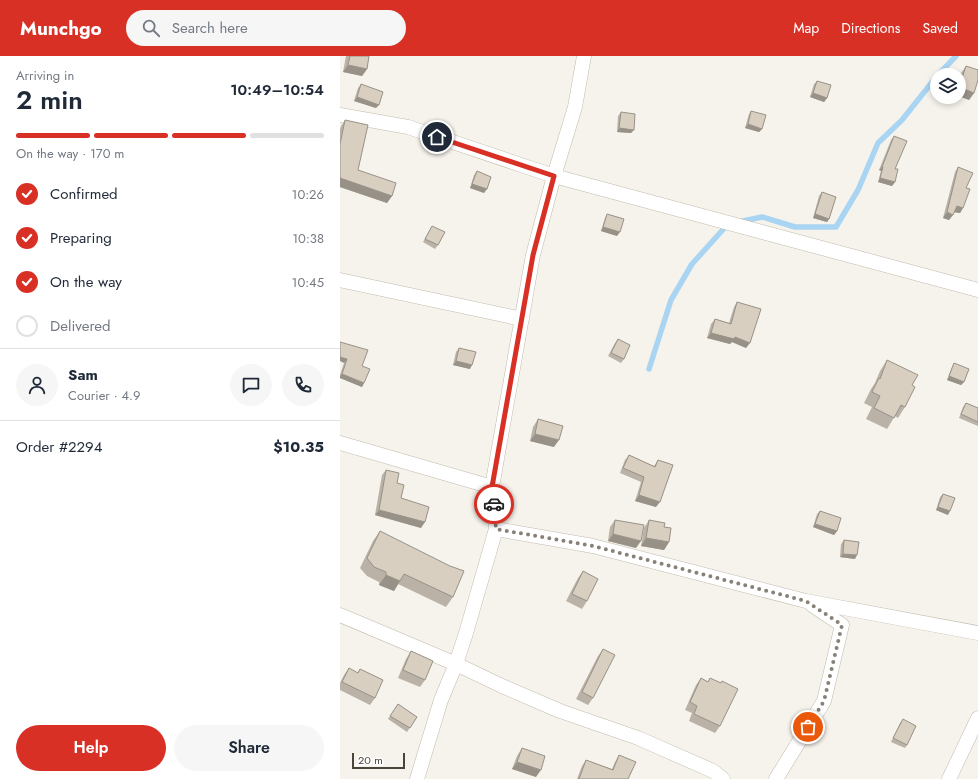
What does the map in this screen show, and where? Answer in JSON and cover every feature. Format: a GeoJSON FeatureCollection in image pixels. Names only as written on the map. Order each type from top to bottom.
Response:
{"type":"FeatureCollection","features":[{"type":"Feature","properties":{"kind":"street"},"geometry":{"type":"LineString","coordinates":[[417,779],[441,700],[456,664],[496,529],[492,487],[533,255],[554,176],[575,107],[584,56]]}},
{"type":"Feature","properties":{"kind":"street"},"geometry":{"type":"LineString","coordinates":[[340,116],[408,127],[554,176],[978,290]]}},
{"type":"Feature","properties":{"kind":"street"},"geometry":{"type":"LineString","coordinates":[[340,280],[522,319]]}},
{"type":"Feature","properties":{"kind":"street"},"geometry":{"type":"LineString","coordinates":[[340,443],[492,487]]}},
{"type":"Feature","properties":{"kind":"street"},"geometry":{"type":"LineString","coordinates":[[496,529],[593,546],[806,601],[978,633]]}},
{"type":"Feature","properties":{"kind":"street"},"geometry":{"type":"LineString","coordinates":[[776,779],[824,701],[842,625],[806,601]]}},
{"type":"Feature","properties":{"kind":"street"},"geometry":{"type":"LineString","coordinates":[[340,615],[456,664],[560,711],[638,738],[712,771],[723,779]]}},
{"type":"Feature","properties":{"kind":"street"},"geometry":{"type":"LineString","coordinates":[[949,779],[978,718]]}},
{"type":"Feature","properties":{"kind":"building"},"geometry":{"type":"Polygon","coordinates":[[[350,56],[369,56],[367,69],[348,65],[350,56]]]}},
{"type":"Feature","properties":{"kind":"building"},"geometry":{"type":"Polygon","coordinates":[[[966,66],[978,70],[978,80],[974,93],[966,90],[966,66]]]}},
{"type":"Feature","properties":{"kind":"building"},"geometry":{"type":"Polygon","coordinates":[[[817,81],[831,85],[827,98],[813,93],[817,81]]]}},
{"type":"Feature","properties":{"kind":"building"},"geometry":{"type":"Polygon","coordinates":[[[361,84],[383,92],[379,105],[357,97],[361,84]]]}},
{"type":"Feature","properties":{"kind":"building"},"geometry":{"type":"Polygon","coordinates":[[[751,111],[766,115],[762,129],[748,124],[751,111]]]}},
{"type":"Feature","properties":{"kind":"building"},"geometry":{"type":"Polygon","coordinates":[[[621,112],[635,114],[634,130],[619,128],[621,112]]]}},
{"type":"Feature","properties":{"kind":"building"},"geometry":{"type":"Polygon","coordinates":[[[345,120],[368,125],[358,170],[396,183],[392,196],[340,178],[340,144],[345,120]]]}},
{"type":"Feature","properties":{"kind":"building"},"geometry":{"type":"Polygon","coordinates":[[[894,136],[907,141],[895,169],[898,169],[895,182],[880,178],[882,167],[894,136]]]}},
{"type":"Feature","properties":{"kind":"building"},"geometry":{"type":"Polygon","coordinates":[[[958,167],[973,173],[966,188],[970,189],[963,208],[957,206],[953,215],[947,212],[958,167]]]}},
{"type":"Feature","properties":{"kind":"building"},"geometry":{"type":"Polygon","coordinates":[[[477,171],[491,177],[487,189],[472,184],[477,171]]]}},
{"type":"Feature","properties":{"kind":"building"},"geometry":{"type":"Polygon","coordinates":[[[822,192],[836,197],[829,219],[815,214],[822,192]]]}},
{"type":"Feature","properties":{"kind":"building"},"geometry":{"type":"Polygon","coordinates":[[[607,214],[624,219],[620,232],[603,227],[607,214]]]}},
{"type":"Feature","properties":{"kind":"building"},"geometry":{"type":"Polygon","coordinates":[[[432,226],[445,232],[438,245],[425,239],[432,226]]]}},
{"type":"Feature","properties":{"kind":"building"},"geometry":{"type":"Polygon","coordinates":[[[737,302],[761,309],[750,343],[735,337],[734,339],[711,333],[715,319],[731,324],[737,302]]]}},
{"type":"Feature","properties":{"kind":"building"},"geometry":{"type":"Polygon","coordinates":[[[618,339],[630,345],[624,359],[611,353],[618,339]]]}},
{"type":"Feature","properties":{"kind":"building"},"geometry":{"type":"Polygon","coordinates":[[[340,342],[368,350],[362,366],[370,369],[364,383],[342,374],[347,359],[340,357],[340,342]]]}},
{"type":"Feature","properties":{"kind":"building"},"geometry":{"type":"Polygon","coordinates":[[[459,348],[476,352],[472,365],[456,361],[459,348]]]}},
{"type":"Feature","properties":{"kind":"building"},"geometry":{"type":"Polygon","coordinates":[[[887,360],[918,375],[912,385],[915,387],[905,407],[901,405],[894,418],[874,408],[880,396],[872,392],[879,378],[880,379],[887,360]]]}},
{"type":"Feature","properties":{"kind":"building"},"geometry":{"type":"Polygon","coordinates":[[[954,363],[969,369],[964,382],[949,376],[954,363]]]}},
{"type":"Feature","properties":{"kind":"building"},"geometry":{"type":"Polygon","coordinates":[[[966,403],[978,408],[978,422],[961,414],[966,403]]]}},
{"type":"Feature","properties":{"kind":"building"},"geometry":{"type":"Polygon","coordinates":[[[538,419],[563,426],[559,440],[535,434],[538,419]]]}},
{"type":"Feature","properties":{"kind":"building"},"geometry":{"type":"Polygon","coordinates":[[[629,455],[655,467],[658,460],[673,465],[660,502],[639,495],[644,477],[623,468],[629,455]]]}},
{"type":"Feature","properties":{"kind":"building"},"geometry":{"type":"Polygon","coordinates":[[[386,470],[399,473],[397,483],[404,485],[401,498],[429,507],[425,522],[379,510],[386,470]]]}},
{"type":"Feature","properties":{"kind":"building"},"geometry":{"type":"Polygon","coordinates":[[[943,494],[955,498],[950,511],[938,507],[943,494]]]}},
{"type":"Feature","properties":{"kind":"building"},"geometry":{"type":"Polygon","coordinates":[[[820,511],[841,518],[837,531],[815,524],[820,511]]]}},
{"type":"Feature","properties":{"kind":"building"},"geometry":{"type":"Polygon","coordinates":[[[615,520],[644,525],[641,541],[613,534],[615,520]]]}},
{"type":"Feature","properties":{"kind":"building"},"geometry":{"type":"Polygon","coordinates":[[[649,520],[665,523],[664,527],[671,528],[669,542],[646,538],[649,520]]]}},
{"type":"Feature","properties":{"kind":"building"},"geometry":{"type":"Polygon","coordinates":[[[380,531],[450,566],[464,571],[453,597],[404,574],[400,581],[386,575],[386,572],[374,567],[367,558],[380,531]]]}},
{"type":"Feature","properties":{"kind":"building"},"geometry":{"type":"Polygon","coordinates":[[[844,540],[859,542],[857,555],[843,554],[844,540]]]}},
{"type":"Feature","properties":{"kind":"building"},"geometry":{"type":"Polygon","coordinates":[[[583,571],[598,579],[587,601],[572,594],[583,571]]]}},
{"type":"Feature","properties":{"kind":"building"},"geometry":{"type":"Polygon","coordinates":[[[603,649],[615,655],[593,698],[582,692],[603,649]]]}},
{"type":"Feature","properties":{"kind":"building"},"geometry":{"type":"Polygon","coordinates":[[[411,651],[433,661],[425,680],[403,670],[411,651]]]}},
{"type":"Feature","properties":{"kind":"building"},"geometry":{"type":"Polygon","coordinates":[[[349,668],[358,673],[360,669],[383,680],[375,698],[342,682],[349,668]]]}},
{"type":"Feature","properties":{"kind":"building"},"geometry":{"type":"Polygon","coordinates":[[[701,678],[708,682],[710,678],[721,683],[722,681],[738,689],[720,726],[694,714],[697,706],[690,702],[701,678]]]}},
{"type":"Feature","properties":{"kind":"building"},"geometry":{"type":"Polygon","coordinates":[[[398,704],[417,717],[410,728],[390,716],[398,704]]]}},
{"type":"Feature","properties":{"kind":"building"},"geometry":{"type":"Polygon","coordinates":[[[903,719],[916,726],[907,745],[893,738],[903,719]]]}},
{"type":"Feature","properties":{"kind":"building"},"geometry":{"type":"Polygon","coordinates":[[[522,748],[545,756],[541,770],[517,762],[522,748]]]}},
{"type":"Feature","properties":{"kind":"building"},"geometry":{"type":"Polygon","coordinates":[[[619,755],[636,762],[628,779],[579,779],[586,760],[613,770],[619,755]]]}},
{"type":"Feature","properties":{"kind":"waterway"},"geometry":{"type":"LineString","coordinates":[[945,68],[956,56]]}},
{"type":"Feature","properties":{"kind":"waterway"},"geometry":{"type":"LineString","coordinates":[[738,222],[762,217],[795,227],[836,227],[858,190],[878,143],[902,120],[930,85]]}},
{"type":"Feature","properties":{"kind":"waterway"},"geometry":{"type":"LineString","coordinates":[[649,369],[671,300],[692,264],[728,224]]}},
{"type":"Feature","properties":{"kind":"way so far"},"geometry":{"type":"LineString","coordinates":[[494,504],[496,529],[593,546],[806,601],[842,625],[824,701],[808,727]]}},
{"type":"Feature","properties":{"kind":"route"},"geometry":{"type":"LineString","coordinates":[[437,137],[554,176],[533,255],[492,487],[494,504]]}}]}
